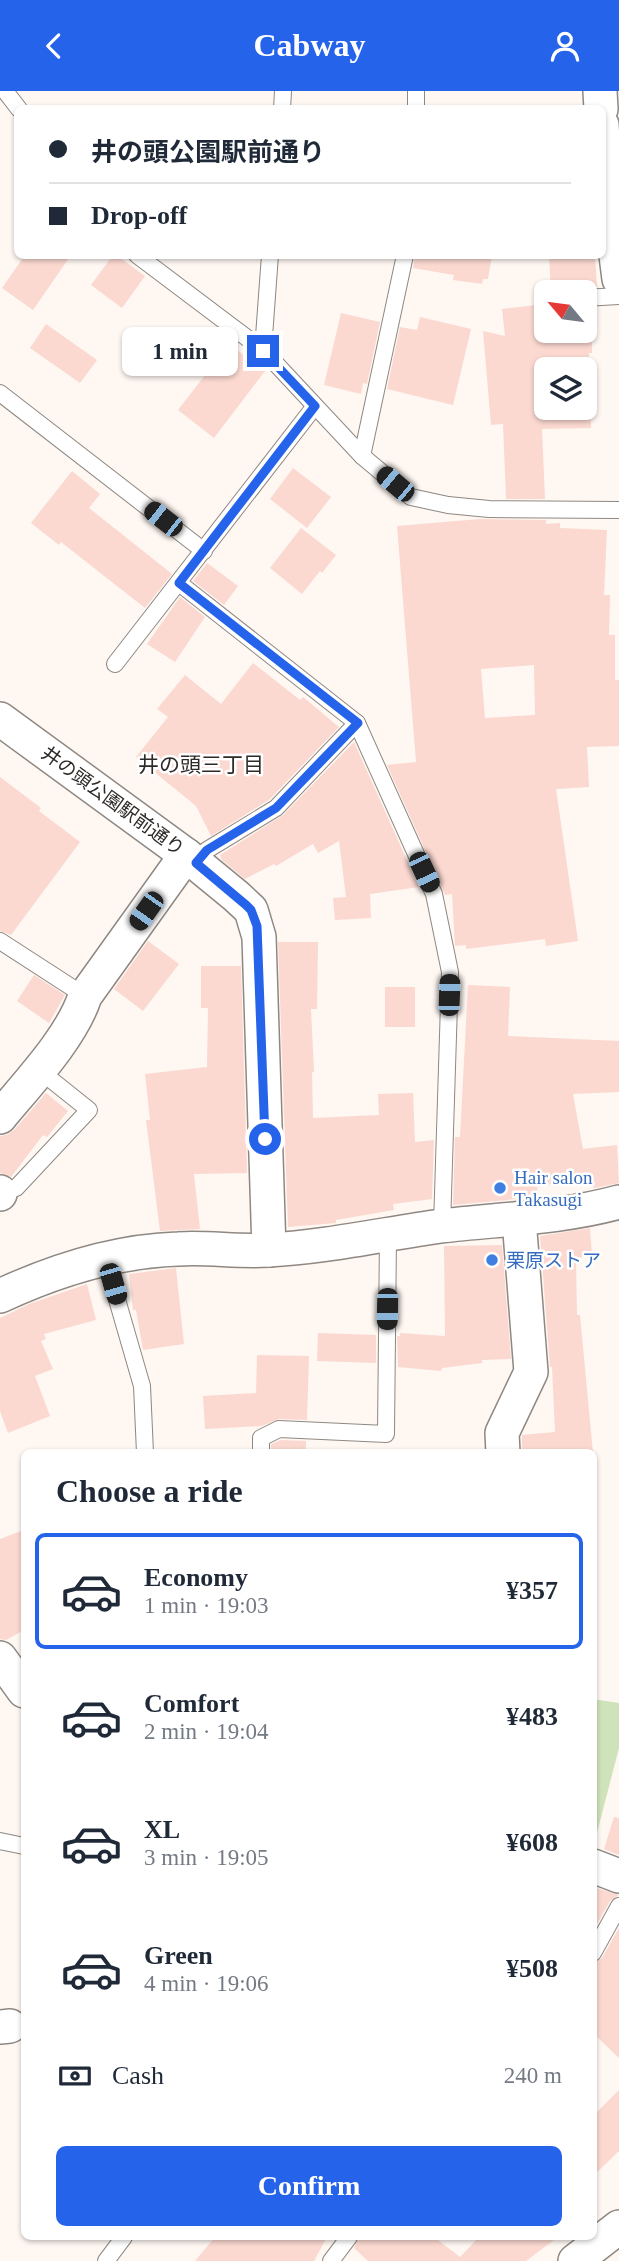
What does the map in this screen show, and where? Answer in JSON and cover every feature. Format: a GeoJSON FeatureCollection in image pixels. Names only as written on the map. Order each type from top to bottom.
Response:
{"type":"FeatureCollection","features":[{"type":"Feature","properties":{"kind":"street"},"geometry":{"type":"LineString","coordinates":[[606,145],[612,176],[619,279]]}},
{"type":"Feature","properties":{"kind":"street","name":"井の頭公園駅前通り"},"geometry":{"type":"LineString","coordinates":[[0,719],[191,859],[251,910],[260,937],[268,1250]]}},
{"type":"Feature","properties":{"kind":"street"},"geometry":{"type":"LineString","coordinates":[[0,1117],[80,1014],[85,996],[191,859]]}},
{"type":"Feature","properties":{"kind":"street"},"geometry":{"type":"LineString","coordinates":[[0,1296],[40,1277],[106,1258],[178,1249],[268,1250],[442,1226],[519,1219],[619,1202]]}},
{"type":"Feature","properties":{"kind":"street"},"geometry":{"type":"LineString","coordinates":[[503,1449],[502,1433],[531,1372],[519,1219]]}},
{"type":"Feature","properties":{"kind":"street"},"geometry":{"type":"LineString","coordinates":[[0,1658],[21,1688]]}},
{"type":"Feature","properties":{"kind":"street"},"geometry":{"type":"LineString","coordinates":[[0,1694],[21,1692]]}},
{"type":"Feature","properties":{"kind":"street"},"geometry":{"type":"LineString","coordinates":[[597,1868],[619,1876]]}},
{"type":"Feature","properties":{"kind":"street"},"geometry":{"type":"LineString","coordinates":[[575,2261],[619,2227]]}},
{"type":"Feature","properties":{"kind":"lane"},"geometry":{"type":"LineString","coordinates":[[5,91],[16,105]]}},
{"type":"Feature","properties":{"kind":"lane"},"geometry":{"type":"LineString","coordinates":[[142,259],[263,351],[362,456],[411,497],[447,505],[489,509],[619,510]]}},
{"type":"Feature","properties":{"kind":"lane"},"geometry":{"type":"LineString","coordinates":[[263,351],[270,259]]}},
{"type":"Feature","properties":{"kind":"lane"},"geometry":{"type":"LineString","coordinates":[[362,456],[404,259]]}},
{"type":"Feature","properties":{"kind":"lane"},"geometry":{"type":"LineString","coordinates":[[597,297],[619,296]]}},
{"type":"Feature","properties":{"kind":"lane"},"geometry":{"type":"LineString","coordinates":[[0,393],[204,551]]}},
{"type":"Feature","properties":{"kind":"lane"},"geometry":{"type":"LineString","coordinates":[[115,664],[315,406]]}},
{"type":"Feature","properties":{"kind":"lane"},"geometry":{"type":"LineString","coordinates":[[179,583],[358,723],[434,894],[450,972],[442,1226]]}},
{"type":"Feature","properties":{"kind":"lane"},"geometry":{"type":"LineString","coordinates":[[191,859],[276,808],[358,723]]}},
{"type":"Feature","properties":{"kind":"lane"},"geometry":{"type":"LineString","coordinates":[[0,941],[85,996]]}},
{"type":"Feature","properties":{"kind":"lane"},"geometry":{"type":"LineString","coordinates":[[0,1193],[16,1188],[89,1110],[39,1070]]}},
{"type":"Feature","properties":{"kind":"lane"},"geometry":{"type":"LineString","coordinates":[[261,1449],[261,1438],[279,1429],[386,1434],[388,1235]]}},
{"type":"Feature","properties":{"kind":"lane"},"geometry":{"type":"LineString","coordinates":[[106,1258],[142,1386],[145,1449]]}},
{"type":"Feature","properties":{"kind":"lane"},"geometry":{"type":"LineString","coordinates":[[0,1841],[21,1845]]}},
{"type":"Feature","properties":{"kind":"lane"},"geometry":{"type":"LineString","coordinates":[[597,1946],[619,1906]]}},
{"type":"Feature","properties":{"kind":"lane"},"geometry":{"type":"LineString","coordinates":[[106,2261],[122,2240]]}},
{"type":"Feature","properties":{"kind":"lane"},"geometry":{"type":"LineString","coordinates":[[331,2261],[347,2240]]}},
{"type":"Feature","properties":{"kind":"green space"},"geometry":{"type":"Polygon","coordinates":[[[597,1700],[619,1703],[619,1748],[597,1832],[597,1700]]]}},
{"type":"Feature","properties":{"kind":"building"},"geometry":{"type":"Polygon","coordinates":[[[22,259],[68,259],[33,310],[2,288],[22,259]]]}},
{"type":"Feature","properties":{"kind":"building"},"geometry":{"type":"Polygon","coordinates":[[[110,259],[122,259],[145,276],[122,308],[91,285],[110,259]]]}},
{"type":"Feature","properties":{"kind":"building"},"geometry":{"type":"Polygon","coordinates":[[[414,259],[491,259],[488,279],[483,279],[482,284],[453,280],[454,275],[413,268],[414,259]]]}},
{"type":"Feature","properties":{"kind":"building"},"geometry":{"type":"Polygon","coordinates":[[[549,259],[595,259],[597,280],[550,280],[549,259]]]}},
{"type":"Feature","properties":{"kind":"building"},"geometry":{"type":"Polygon","coordinates":[[[534,305],[534,343],[592,343],[589,357],[534,357],[534,420],[591,420],[591,428],[542,429],[545,499],[506,499],[503,424],[491,425],[483,331],[505,336],[502,309],[534,305]]]}},
{"type":"Feature","properties":{"kind":"building"},"geometry":{"type":"Polygon","coordinates":[[[341,313],[380,322],[367,384],[363,383],[361,394],[324,385],[341,313]]]}},
{"type":"Feature","properties":{"kind":"building"},"geometry":{"type":"Polygon","coordinates":[[[420,317],[471,329],[453,405],[387,389],[400,327],[417,330],[420,317]]]}},
{"type":"Feature","properties":{"kind":"building"},"geometry":{"type":"Polygon","coordinates":[[[46,324],[97,360],[80,383],[30,348],[46,324]]]}},
{"type":"Feature","properties":{"kind":"building"},"geometry":{"type":"Polygon","coordinates":[[[229,344],[265,371],[214,438],[178,410],[229,344]]]}},
{"type":"Feature","properties":{"kind":"building"},"geometry":{"type":"Polygon","coordinates":[[[293,468],[331,497],[307,528],[270,499],[293,468]]]}},
{"type":"Feature","properties":{"kind":"building"},"geometry":{"type":"Polygon","coordinates":[[[72,471],[100,494],[89,508],[172,574],[145,608],[61,542],[59,545],[31,523],[72,471]]]}},
{"type":"Feature","properties":{"kind":"building"},"geometry":{"type":"Polygon","coordinates":[[[480,519],[546,520],[546,524],[560,523],[560,528],[607,530],[604,595],[610,595],[609,635],[615,635],[615,680],[619,680],[619,746],[587,747],[589,787],[556,789],[578,941],[546,946],[545,939],[466,949],[466,945],[455,946],[452,894],[445,895],[387,765],[416,762],[397,526],[480,519]],[[534,665],[481,669],[485,718],[535,715],[534,665]]]}},
{"type":"Feature","properties":{"kind":"building"},"geometry":{"type":"Polygon","coordinates":[[[301,528],[336,555],[302,594],[270,568],[301,528]]]}},
{"type":"Feature","properties":{"kind":"building"},"geometry":{"type":"Polygon","coordinates":[[[207,563],[238,586],[224,605],[193,581],[207,563]]]}},
{"type":"Feature","properties":{"kind":"building"},"geometry":{"type":"Polygon","coordinates":[[[180,597],[205,617],[175,662],[147,644],[180,597]]]}},
{"type":"Feature","properties":{"kind":"building"},"geometry":{"type":"Polygon","coordinates":[[[253,663],[300,700],[303,697],[339,727],[269,800],[211,836],[196,806],[136,757],[168,717],[157,709],[185,675],[221,704],[253,663]]]}},
{"type":"Feature","properties":{"kind":"building"},"geometry":{"type":"Polygon","coordinates":[[[354,742],[419,887],[370,894],[371,918],[335,920],[333,898],[346,897],[339,841],[318,853],[313,844],[276,866],[274,864],[245,879],[222,860],[220,855],[283,815],[354,742]]]}},
{"type":"Feature","properties":{"kind":"building"},"geometry":{"type":"Polygon","coordinates":[[[0,777],[80,842],[11,935],[0,931],[0,777]]]}},
{"type":"Feature","properties":{"kind":"building"},"geometry":{"type":"Polygon","coordinates":[[[148,941],[179,964],[143,1011],[114,989],[148,941]]]}},
{"type":"Feature","properties":{"kind":"building"},"geometry":{"type":"Polygon","coordinates":[[[278,942],[318,942],[317,1009],[311,1009],[313,1118],[379,1115],[378,1094],[413,1093],[415,1142],[434,1140],[432,1199],[393,1204],[394,1210],[336,1220],[336,1223],[288,1227],[278,942]]]}},
{"type":"Feature","properties":{"kind":"building"},"geometry":{"type":"Polygon","coordinates":[[[201,966],[241,966],[247,1173],[194,1174],[200,1229],[160,1231],[146,1120],[150,1120],[145,1074],[207,1067],[208,1008],[201,1008],[201,966]]]}},
{"type":"Feature","properties":{"kind":"building"},"geometry":{"type":"Polygon","coordinates":[[[34,975],[65,995],[49,1023],[17,1001],[34,975]]]}},
{"type":"Feature","properties":{"kind":"building"},"geometry":{"type":"Polygon","coordinates":[[[468,985],[510,987],[508,1036],[619,1041],[619,1092],[573,1094],[583,1149],[617,1145],[619,1183],[595,1188],[591,1186],[590,1176],[537,1187],[538,1197],[453,1205],[455,1137],[460,1137],[468,985]]]}},
{"type":"Feature","properties":{"kind":"building"},"geometry":{"type":"Polygon","coordinates":[[[385,987],[415,987],[415,1027],[385,1027],[385,987]]]}},
{"type":"Feature","properties":{"kind":"building"},"geometry":{"type":"Polygon","coordinates":[[[46,1093],[68,1111],[47,1137],[43,1135],[11,1177],[0,1173],[0,1136],[15,1129],[46,1093]]]}},
{"type":"Feature","properties":{"kind":"building"},"geometry":{"type":"Polygon","coordinates":[[[590,1228],[592,1256],[576,1258],[577,1315],[580,1315],[593,1449],[522,1449],[522,1435],[555,1432],[540,1236],[590,1228]]]}},
{"type":"Feature","properties":{"kind":"building"},"geometry":{"type":"Polygon","coordinates":[[[502,1245],[511,1359],[482,1360],[482,1363],[442,1368],[441,1371],[398,1367],[397,1336],[400,1336],[400,1333],[445,1336],[444,1246],[502,1245]]]}},
{"type":"Feature","properties":{"kind":"building"},"geometry":{"type":"Polygon","coordinates":[[[176,1268],[184,1344],[143,1350],[136,1310],[133,1310],[129,1274],[176,1268]]]}},
{"type":"Feature","properties":{"kind":"building"},"geometry":{"type":"Polygon","coordinates":[[[87,1284],[96,1320],[44,1334],[46,1339],[41,1341],[53,1369],[35,1376],[50,1416],[8,1433],[0,1411],[0,1318],[29,1304],[87,1284]]]}},
{"type":"Feature","properties":{"kind":"building"},"geometry":{"type":"Polygon","coordinates":[[[318,1333],[376,1335],[376,1363],[317,1361],[318,1333]]]}},
{"type":"Feature","properties":{"kind":"building"},"geometry":{"type":"Polygon","coordinates":[[[257,1355],[309,1356],[307,1420],[279,1419],[262,1426],[205,1429],[203,1396],[256,1393],[257,1355]]]}},
{"type":"Feature","properties":{"kind":"building"},"geometry":{"type":"Polygon","coordinates":[[[281,1440],[306,1441],[306,1449],[271,1449],[271,1444],[281,1440]]]}},
{"type":"Feature","properties":{"kind":"building"},"geometry":{"type":"Polygon","coordinates":[[[21,1531],[21,1632],[6,1640],[0,1639],[0,1539],[21,1531]]]}},
{"type":"Feature","properties":{"kind":"building"},"geometry":{"type":"Polygon","coordinates":[[[614,1817],[619,1818],[619,1855],[604,1849],[614,1817]]]}},
{"type":"Feature","properties":{"kind":"building"},"geometry":{"type":"Polygon","coordinates":[[[597,1888],[619,1895],[610,1901],[597,1924],[597,1888]]]}},
{"type":"Feature","properties":{"kind":"building"},"geometry":{"type":"Polygon","coordinates":[[[619,1928],[619,2058],[597,2037],[597,1961],[602,1958],[619,1928]]]}},
{"type":"Feature","properties":{"kind":"building"},"geometry":{"type":"Polygon","coordinates":[[[619,2090],[619,2151],[597,2172],[597,2112],[619,2090]]]}},
{"type":"Feature","properties":{"kind":"building"},"geometry":{"type":"Polygon","coordinates":[[[212,2240],[325,2240],[314,2261],[195,2261],[212,2240]]]}},
{"type":"Feature","properties":{"kind":"building"},"geometry":{"type":"Polygon","coordinates":[[[358,2240],[438,2240],[460,2257],[476,2240],[554,2240],[526,2261],[368,2261],[354,2248],[358,2240]]]}},
{"type":"Feature","properties":{"kind":"place","name":"Hair salon Takasugi"},"geometry":{"type":"Point","coordinates":[500,1188]}},
{"type":"Feature","properties":{"kind":"place","name":"栗原ストア"},"geometry":{"type":"Point","coordinates":[492,1260]}},
{"type":"Feature","properties":{"kind":"district","name":"井の頭三丁目"},"geometry":{"type":"Point","coordinates":[201,765]}},
{"type":"Feature","properties":{"kind":"route"},"geometry":{"type":"LineString","coordinates":[[263,351],[315,406],[179,583],[358,723],[276,808],[207,850],[196,863],[251,910],[260,937],[265,1139]]}}]}
